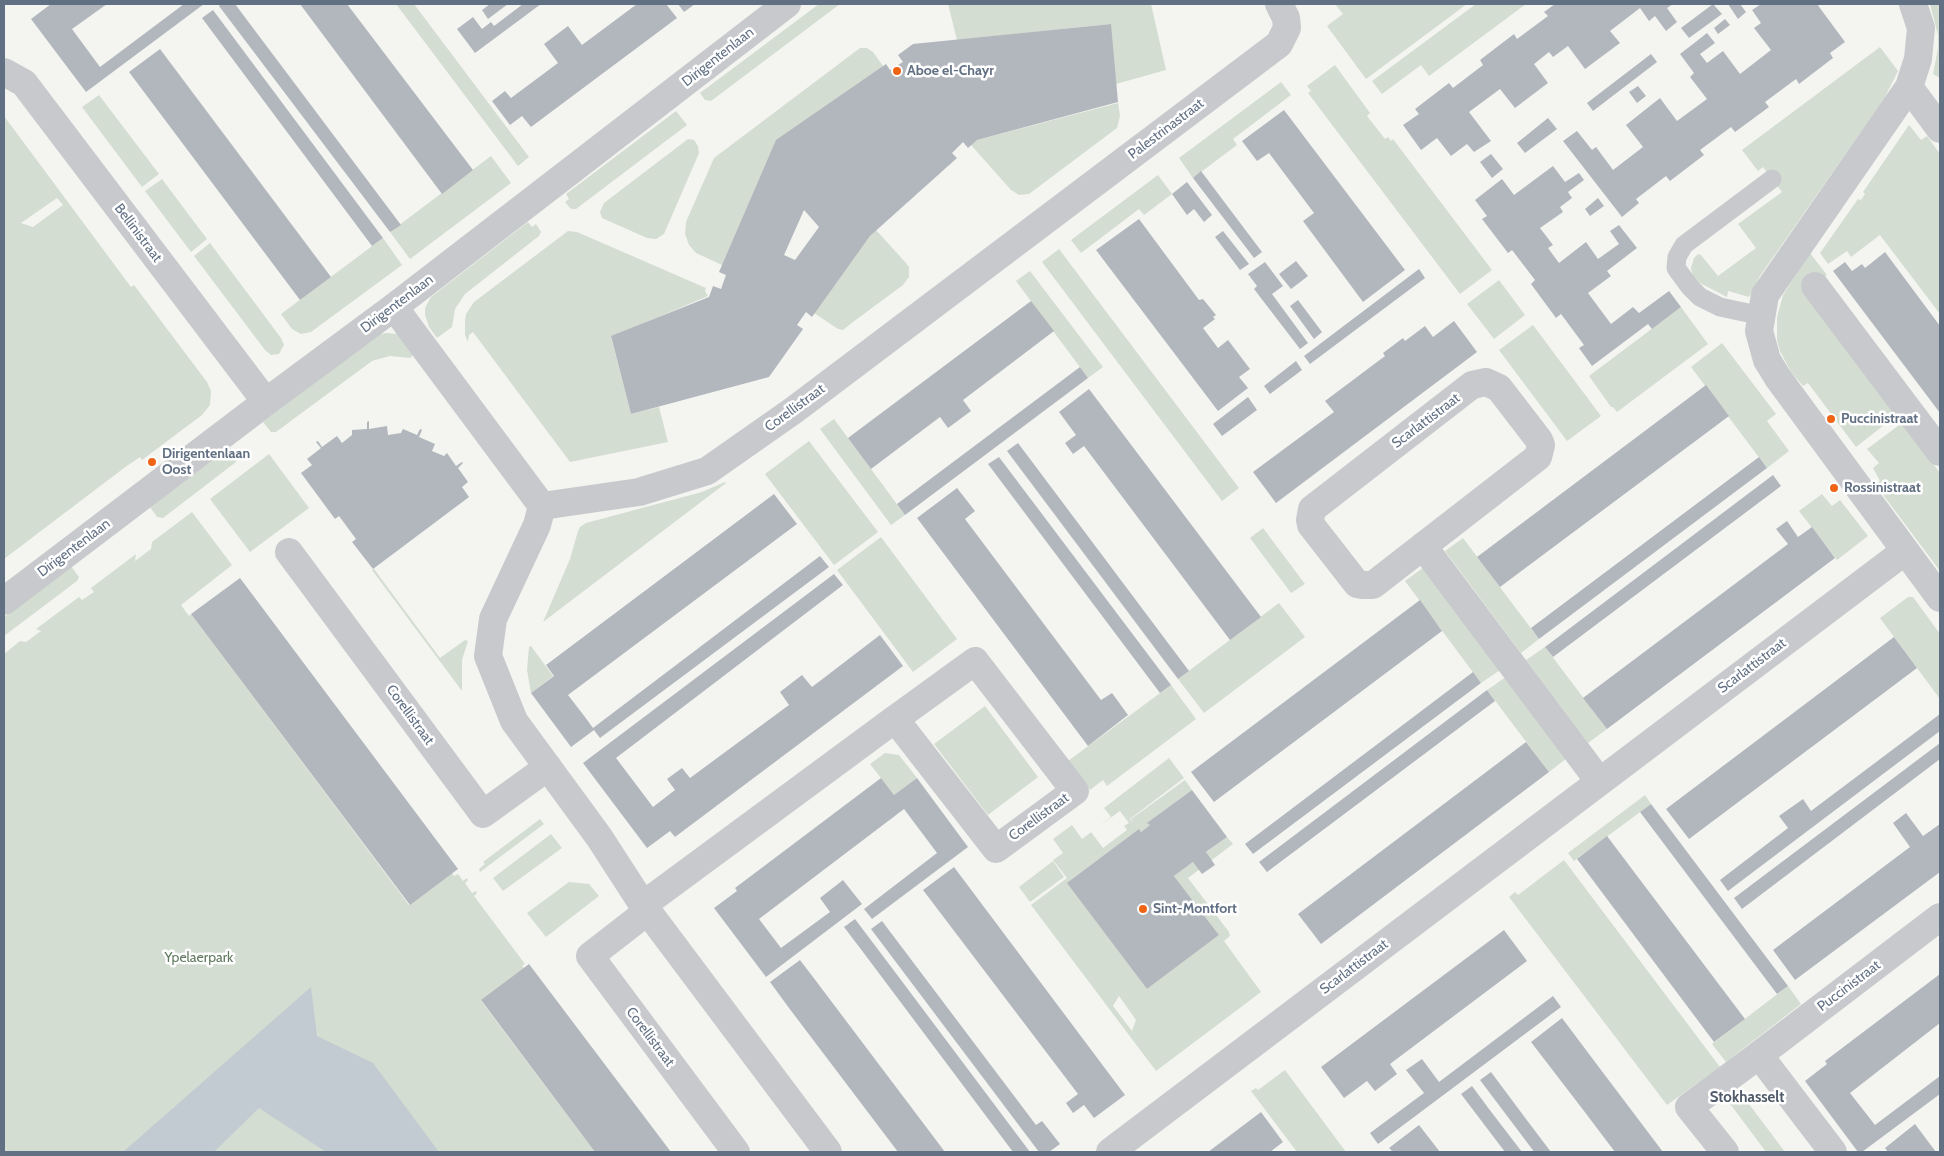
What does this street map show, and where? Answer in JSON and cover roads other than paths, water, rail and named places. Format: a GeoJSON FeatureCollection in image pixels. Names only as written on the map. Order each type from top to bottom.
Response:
{"type":"FeatureCollection","features":[{"type":"Feature","properties":{"kind":"street","name":"Dirigentenlaan"},"geometry":{"type":"LineString","coordinates":[[4,601],[394,307],[787,4]]}},
{"type":"Feature","properties":{"kind":"street","name":"Palestrinastraat"},"geometry":{"type":"LineString","coordinates":[[1018,241],[1279,44],[1287,28],[1286,18],[1279,4]]}},
{"type":"Feature","properties":{"kind":"street"},"geometry":{"type":"LineString","coordinates":[[1914,4],[1921,28],[1918,59],[1909,87],[1765,294],[1759,331],[1767,360],[1778,378],[1940,598]]}},
{"type":"Feature","properties":{"kind":"street","name":"Bellinistraat"},"geometry":{"type":"LineString","coordinates":[[4,72],[24,83],[266,402]]}},
{"type":"Feature","properties":{"kind":"street"},"geometry":{"type":"LineString","coordinates":[[1909,87],[1940,129]]}},
{"type":"Feature","properties":{"kind":"street","name":"Corellistraat"},"geometry":{"type":"LineString","coordinates":[[542,506],[639,492],[707,471],[794,410],[1018,241]]}},
{"type":"Feature","properties":{"kind":"street"},"geometry":{"type":"LineString","coordinates":[[1815,286],[1940,452]]}},
{"type":"Feature","properties":{"kind":"street"},"geometry":{"type":"LineString","coordinates":[[394,307],[542,506],[537,525],[492,619],[488,656],[514,721],[599,837],[646,908],[828,1152]]}},
{"type":"Feature","properties":{"kind":"street","name":"Scarlattistraat"},"geometry":{"type":"LineString","coordinates":[[1479,383],[1493,384],[1503,393],[1539,440],[1541,445],[1538,457],[1424,546],[1373,584],[1362,586],[1353,580],[1311,525],[1310,514],[1316,505],[1472,386],[1479,383]]}},
{"type":"Feature","properties":{"kind":"street"},"geometry":{"type":"LineString","coordinates":[[1424,546],[1599,781]]}},
{"type":"Feature","properties":{"kind":"street","name":"Scarlattistraat"},"geometry":{"type":"LineString","coordinates":[[1110,1152],[1905,551]]}},
{"type":"Feature","properties":{"kind":"street","name":"Corellistraat"},"geometry":{"type":"LineString","coordinates":[[289,552],[483,814],[548,767]]}},
{"type":"Feature","properties":{"kind":"street","name":"Corellistraat"},"geometry":{"type":"LineString","coordinates":[[736,1152],[590,956],[646,908],[895,719],[976,661],[1075,791],[996,849],[895,719]]}},
{"type":"Feature","properties":{"kind":"street","name":"Puccinistraat"},"geometry":{"type":"LineString","coordinates":[[1725,1152],[1689,1107],[1940,917]]}},
{"type":"Feature","properties":{"kind":"street"},"geometry":{"type":"LineString","coordinates":[[1759,1055],[1833,1152]]}},
{"type":"Feature","properties":{"kind":"lane"},"geometry":{"type":"LineString","coordinates":[[1762,316],[1720,307],[1700,298],[1676,268],[1677,257],[1684,245],[1772,179]]}},
{"type":"Feature","properties":{"kind":"place","name":"Aboe el-Chayr"},"geometry":{"type":"Point","coordinates":[897,71]}},
{"type":"Feature","properties":{"kind":"place","name":"Puccinistraat"},"geometry":{"type":"Point","coordinates":[1831,419]}},
{"type":"Feature","properties":{"kind":"place","name":"Dirigentenlaan Oost"},"geometry":{"type":"Point","coordinates":[152,462]}},
{"type":"Feature","properties":{"kind":"place","name":"Rossinistraat"},"geometry":{"type":"Point","coordinates":[1834,488]}},
{"type":"Feature","properties":{"kind":"place","name":"Sint-Montfort"},"geometry":{"type":"Point","coordinates":[1143,909]}},
{"type":"Feature","properties":{"kind":"district","name":"Stokhasselt"},"geometry":{"type":"Point","coordinates":[1747,1098]}},
{"type":"Feature","properties":{"kind":"park label","name":"Ypelaerpark"},"geometry":{"type":"Point","coordinates":[199,958]}}]}
